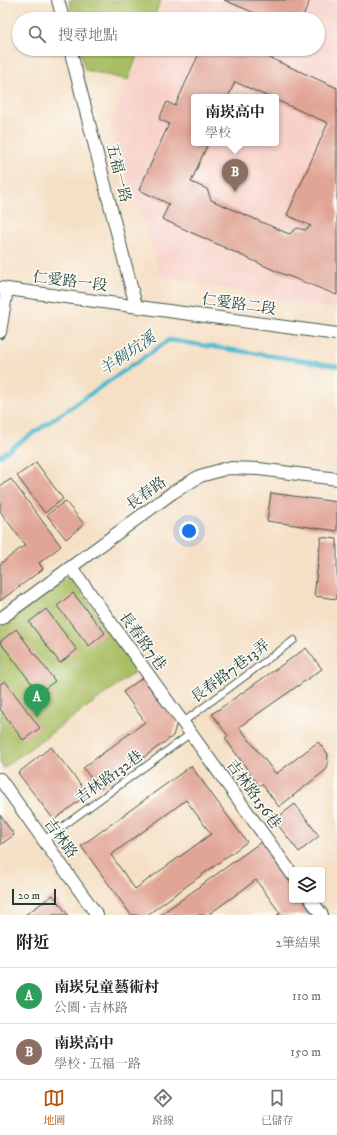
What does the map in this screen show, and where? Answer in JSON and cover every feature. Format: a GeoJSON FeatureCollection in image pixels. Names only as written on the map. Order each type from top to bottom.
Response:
{"type":"FeatureCollection","features":[{"type":"Feature","properties":{"kind":"street"},"geometry":{"type":"LineString","coordinates":[[58,0],[61,12]]}},
{"type":"Feature","properties":{"kind":"street","name":"五福一路"},"geometry":{"type":"LineString","coordinates":[[72,56],[136,306]]}},
{"type":"Feature","properties":{"kind":"street"},"geometry":{"type":"LineString","coordinates":[[0,332],[4,289]]}},
{"type":"Feature","properties":{"kind":"street","name":"仁愛路一段"},"geometry":{"type":"LineString","coordinates":[[4,289],[136,306]]}},
{"type":"Feature","properties":{"kind":"street","name":"仁愛路二段"},"geometry":{"type":"LineString","coordinates":[[136,306],[337,334]]}},
{"type":"Feature","properties":{"kind":"street","name":"長春路"},"geometry":{"type":"LineString","coordinates":[[0,620],[172,493],[200,476],[228,468],[259,469],[337,479]]}},
{"type":"Feature","properties":{"kind":"street","name":"長春路7巷"},"geometry":{"type":"LineString","coordinates":[[71,567],[190,734]]}},
{"type":"Feature","properties":{"kind":"street","name":"吉林路156巷"},"geometry":{"type":"LineString","coordinates":[[190,734],[289,870]]}},
{"type":"Feature","properties":{"kind":"street","name":"吉林路"},"geometry":{"type":"LineString","coordinates":[[0,779],[97,915]]}},
{"type":"Feature","properties":{"kind":"street"},"geometry":{"type":"LineString","coordinates":[[313,903],[322,915]]}},
{"type":"Feature","properties":{"kind":"lane","name":"長春路7巷13弄"},"geometry":{"type":"LineString","coordinates":[[182,723],[294,640]]}},
{"type":"Feature","properties":{"kind":"lane","name":"吉林路132巷"},"geometry":{"type":"LineString","coordinates":[[44,840],[190,734]]}},
{"type":"Feature","properties":{"kind":"shaded area"},"geometry":{"type":"Polygon","coordinates":[[[166,0],[337,0],[337,310],[160,276],[155,256],[110,125],[141,56],[325,56],[325,12],[160,12],[166,0]]]}},
{"type":"Feature","properties":{"kind":"green space"},"geometry":{"type":"Polygon","coordinates":[[[69,0],[161,0],[156,12],[72,12],[69,0]]]}},
{"type":"Feature","properties":{"kind":"green space"},"geometry":{"type":"Polygon","coordinates":[[[82,56],[137,56],[128,80],[85,70],[82,56]]]}},
{"type":"Feature","properties":{"kind":"green space"},"geometry":{"type":"Polygon","coordinates":[[[69,576],[138,670],[3,768],[0,763],[0,626],[69,576]]]}},
{"type":"Feature","properties":{"kind":"building"},"geometry":{"type":"Polygon","coordinates":[[[224,0],[310,0],[305,12],[252,12],[224,0]]]}},
{"type":"Feature","properties":{"kind":"building"},"geometry":{"type":"Polygon","coordinates":[[[198,56],[266,56],[337,88],[337,295],[278,272],[162,219],[169,204],[139,190],[169,124],[159,119],[167,102],[175,106],[198,56]],[[235,82],[229,94],[191,94],[191,146],[207,146],[191,182],[207,189],[211,200],[289,234],[297,228],[305,230],[311,226],[287,215],[328,123],[279,101],[279,94],[262,94],[235,82]]]}},
{"type":"Feature","properties":{"kind":"building"},"geometry":{"type":"Polygon","coordinates":[[[36,462],[63,499],[45,513],[17,476],[36,462]]]}},
{"type":"Feature","properties":{"kind":"building"},"geometry":{"type":"Polygon","coordinates":[[[11,479],[61,546],[39,563],[43,569],[0,601],[0,564],[25,545],[0,511],[0,486],[11,479]]]}},
{"type":"Feature","properties":{"kind":"building"},"geometry":{"type":"Polygon","coordinates":[[[271,493],[337,502],[337,531],[267,521],[271,493]]]}},
{"type":"Feature","properties":{"kind":"building"},"geometry":{"type":"Polygon","coordinates":[[[65,501],[84,524],[66,539],[47,515],[65,501]]]}},
{"type":"Feature","properties":{"kind":"building"},"geometry":{"type":"Polygon","coordinates":[[[321,537],[337,539],[337,599],[314,596],[321,537]]]}},
{"type":"Feature","properties":{"kind":"building"},"geometry":{"type":"Polygon","coordinates":[[[73,593],[105,633],[89,646],[57,606],[73,593]]]}},
{"type":"Feature","properties":{"kind":"building"},"geometry":{"type":"Polygon","coordinates":[[[46,609],[77,650],[60,663],[29,622],[46,609]]]}},
{"type":"Feature","properties":{"kind":"building"},"geometry":{"type":"Polygon","coordinates":[[[16,629],[55,681],[39,693],[0,642],[16,629]]]}},
{"type":"Feature","properties":{"kind":"building"},"geometry":{"type":"Polygon","coordinates":[[[306,648],[322,669],[239,727],[276,774],[318,742],[328,754],[327,769],[279,807],[262,784],[259,786],[225,738],[228,736],[212,714],[306,648]]]}},
{"type":"Feature","properties":{"kind":"building"},"geometry":{"type":"Polygon","coordinates":[[[142,678],[177,722],[173,736],[100,789],[83,768],[145,722],[123,692],[142,678]]]}},
{"type":"Feature","properties":{"kind":"building"},"geometry":{"type":"Polygon","coordinates":[[[5,681],[40,728],[23,740],[0,709],[0,684],[5,681]]]}},
{"type":"Feature","properties":{"kind":"building"},"geometry":{"type":"Polygon","coordinates":[[[51,747],[88,794],[54,820],[18,773],[51,747]]]}},
{"type":"Feature","properties":{"kind":"building"},"geometry":{"type":"Polygon","coordinates":[[[191,766],[247,842],[147,915],[131,915],[81,846],[191,766]],[[186,800],[111,855],[135,889],[211,834],[186,800]]]}},
{"type":"Feature","properties":{"kind":"building"},"geometry":{"type":"Polygon","coordinates":[[[295,804],[319,836],[299,852],[274,820],[295,804]]]}},
{"type":"Feature","properties":{"kind":"building"},"geometry":{"type":"Polygon","coordinates":[[[0,815],[14,835],[0,845],[0,815]]]}},
{"type":"Feature","properties":{"kind":"building"},"geometry":{"type":"Polygon","coordinates":[[[261,842],[289,881],[289,903],[305,903],[314,915],[277,915],[280,913],[256,880],[208,915],[160,915],[261,842]]]}},
{"type":"Feature","properties":{"kind":"building"},"geometry":{"type":"Polygon","coordinates":[[[53,895],[68,915],[25,915],[53,895]]]}},
{"type":"Feature","properties":{"kind":"waterway","name":"羊稠坑溪"},"geometry":{"type":"LineString","coordinates":[[0,456],[169,340],[337,366]]}},
{"type":"Feature","properties":{"kind":"place","name":"南崁高中"},"geometry":{"type":"Point","coordinates":[235,192]}},
{"type":"Feature","properties":{"kind":"place","name":"南崁兒童藝術村"},"geometry":{"type":"Point","coordinates":[37,717]}}]}
